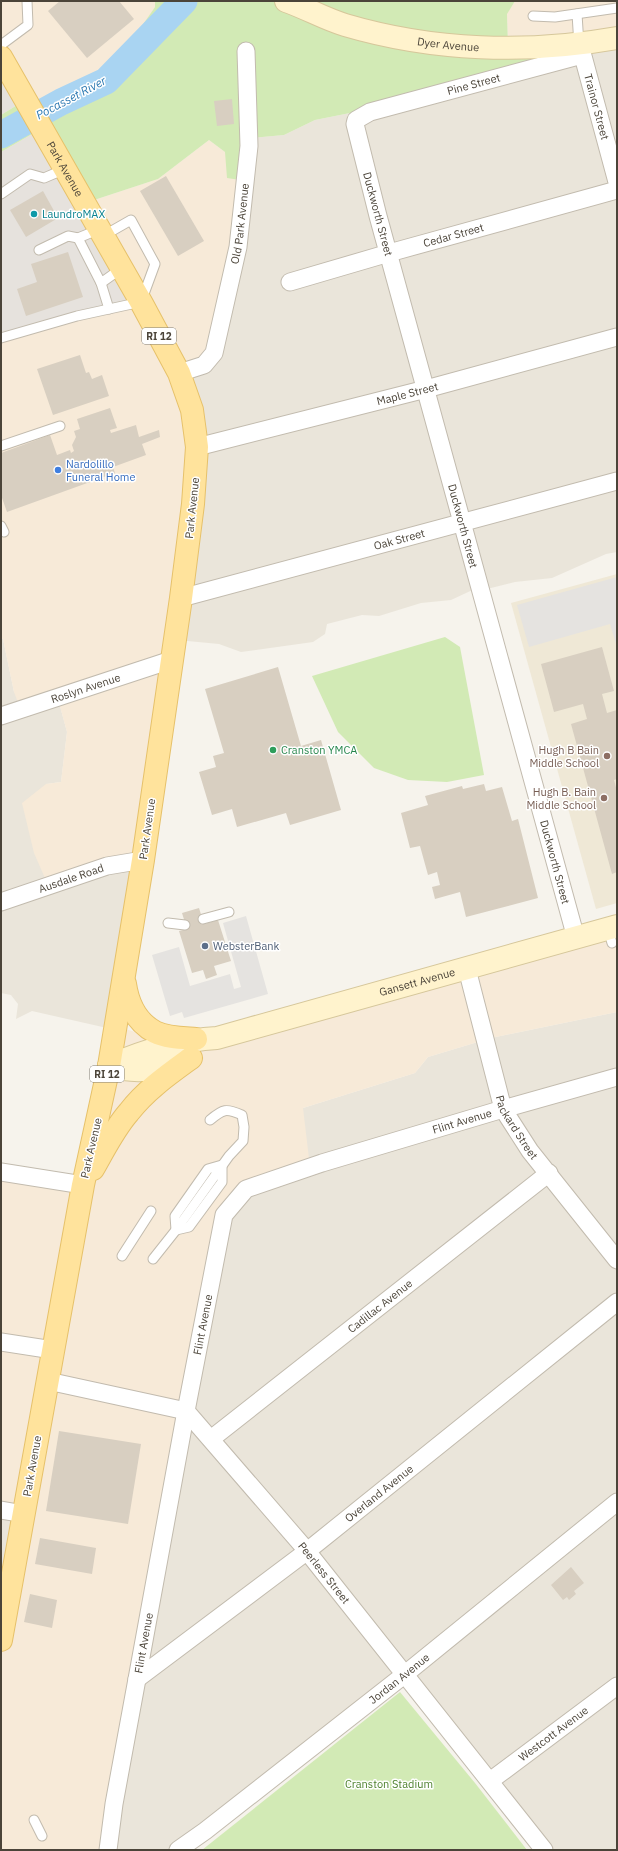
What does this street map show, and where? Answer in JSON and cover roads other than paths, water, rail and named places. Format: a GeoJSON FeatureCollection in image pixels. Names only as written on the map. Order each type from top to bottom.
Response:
{"type":"FeatureCollection","features":[{"type":"Feature","properties":{"kind":"main road","name":"Dyer Avenue"},"geometry":{"type":"LineString","coordinates":[[286,1],[344,25],[388,36],[486,48],[548,48],[581,50],[617,38]]}},
{"type":"Feature","properties":{"kind":"main road","name":"Park Avenue"},"geometry":{"type":"LineString","coordinates":[[1,57],[122,268],[179,372],[192,410],[197,447],[194,504],[143,860],[109,1066],[83,1185],[1,1640]]}},
{"type":"Feature","properties":{"kind":"main road","name":"Gansett Avenue"},"geometry":{"type":"LineString","coordinates":[[109,1066],[145,1051],[193,1048],[217,1038],[576,938],[612,933]]}},
{"type":"Feature","properties":{"kind":"main road"},"geometry":{"type":"LineString","coordinates":[[83,1185],[129,1111],[193,1048],[174,1037],[156,1033],[135,1014],[127,999],[124,974]]}},
{"type":"Feature","properties":{"kind":"street","name":"Pine Street"},"geometry":{"type":"LineString","coordinates":[[361,116],[370,112],[581,50]]}},
{"type":"Feature","properties":{"kind":"street","name":"Trainor Street"},"geometry":{"type":"LineString","coordinates":[[581,50],[617,182]]}},
{"type":"Feature","properties":{"kind":"street","name":"Old Park Avenue"},"geometry":{"type":"LineString","coordinates":[[179,372],[204,365],[214,353],[238,247],[249,146],[246,51]]}},
{"type":"Feature","properties":{"kind":"street","name":"Duckworth Street"},"geometry":{"type":"LineString","coordinates":[[361,116],[356,120],[355,124],[462,523],[576,938]]}},
{"type":"Feature","properties":{"kind":"street","name":"Cedar Street"},"geometry":{"type":"LineString","coordinates":[[290,282],[617,190]]}},
{"type":"Feature","properties":{"kind":"street","name":"Maple Street"},"geometry":{"type":"LineString","coordinates":[[197,447],[426,389],[617,337]]}},
{"type":"Feature","properties":{"kind":"street","name":"Oak Street"},"geometry":{"type":"LineString","coordinates":[[180,598],[617,481]]}},
{"type":"Feature","properties":{"kind":"street","name":"Roslyn Avenue"},"geometry":{"type":"LineString","coordinates":[[1,716],[171,660]]}},
{"type":"Feature","properties":{"kind":"street","name":"Ausdale Road"},"geometry":{"type":"LineString","coordinates":[[1,902],[108,866],[143,860]]}},
{"type":"Feature","properties":{"kind":"street","name":"Packard Street"},"geometry":{"type":"LineString","coordinates":[[467,969],[503,1108],[530,1151],[617,1260]]}},
{"type":"Feature","properties":{"kind":"street","name":"Flint Avenue"},"geometry":{"type":"LineString","coordinates":[[108,1850],[114,1804],[186,1411],[224,1215],[246,1189],[322,1163],[503,1108],[617,1077]]}},
{"type":"Feature","properties":{"kind":"street"},"geometry":{"type":"LineString","coordinates":[[1,1172],[83,1185]]}},
{"type":"Feature","properties":{"kind":"street","name":"Cadillac Avenue"},"geometry":{"type":"LineString","coordinates":[[211,1439],[549,1173]]}},
{"type":"Feature","properties":{"kind":"street","name":"Overland Avenue"},"geometry":{"type":"LineString","coordinates":[[137,1679],[306,1552],[617,1302]]}},
{"type":"Feature","properties":{"kind":"street"},"geometry":{"type":"LineString","coordinates":[[1,1342],[53,1350]]}},
{"type":"Feature","properties":{"kind":"street"},"geometry":{"type":"LineString","coordinates":[[48,1381],[186,1411]]}},
{"type":"Feature","properties":{"kind":"street","name":"Peerless Street"},"geometry":{"type":"LineString","coordinates":[[186,1411],[306,1552],[490,1780],[544,1850]]}},
{"type":"Feature","properties":{"kind":"street","name":"Jordan Avenue"},"geometry":{"type":"LineString","coordinates":[[178,1850],[205,1831],[404,1675],[617,1502]]}},
{"type":"Feature","properties":{"kind":"street"},"geometry":{"type":"LineString","coordinates":[[1,1510],[24,1514]]}},
{"type":"Feature","properties":{"kind":"street","name":"Westcott Avenue"},"geometry":{"type":"LineString","coordinates":[[490,1780],[617,1686]]}},
{"type":"Feature","properties":{"kind":"lane"},"geometry":{"type":"LineString","coordinates":[[1,45],[28,25],[27,1]]}},
{"type":"Feature","properties":{"kind":"lane"},"geometry":{"type":"LineString","coordinates":[[533,16],[555,17],[617,8]]}},
{"type":"Feature","properties":{"kind":"lane"},"geometry":{"type":"LineString","coordinates":[[577,14],[581,50]]}},
{"type":"Feature","properties":{"kind":"lane"},"geometry":{"type":"LineString","coordinates":[[1,194],[30,174],[44,178],[69,176]]}},
{"type":"Feature","properties":{"kind":"lane"},"geometry":{"type":"LineString","coordinates":[[1,338],[141,302],[155,264],[131,220],[102,233],[78,238],[68,236],[39,250]]}},
{"type":"Feature","properties":{"kind":"lane"},"geometry":{"type":"LineString","coordinates":[[78,238],[101,283],[109,309]]}},
{"type":"Feature","properties":{"kind":"lane"},"geometry":{"type":"LineString","coordinates":[[101,283],[122,268]]}},
{"type":"Feature","properties":{"kind":"lane"},"geometry":{"type":"LineString","coordinates":[[1,446],[60,426]]}},
{"type":"Feature","properties":{"kind":"lane"},"geometry":{"type":"LineString","coordinates":[[203,919],[229,912]]}},
{"type":"Feature","properties":{"kind":"lane"},"geometry":{"type":"LineString","coordinates":[[168,923],[184,925]]}},
{"type":"Feature","properties":{"kind":"lane"},"geometry":{"type":"LineString","coordinates":[[153,1259],[176,1230],[222,1165],[243,1142],[244,1127],[242,1115],[232,1110],[221,1110],[210,1120]]}},
{"type":"Feature","properties":{"kind":"lane"},"geometry":{"type":"LineString","coordinates":[[122,1256],[151,1211]]}},
{"type":"Feature","properties":{"kind":"lane"},"geometry":{"type":"LineString","coordinates":[[34,1820],[42,1836]]}},
{"type":"Feature","properties":{"kind":"waterway","name":"Pocasset River"},"geometry":{"type":"LineString","coordinates":[[1,135],[61,102],[106,81],[184,1]]}},
{"type":"Feature","properties":{"kind":"place","name":"LaundroMAX"},"geometry":{"type":"Point","coordinates":[34,214]}},
{"type":"Feature","properties":{"kind":"place","name":"Nardolillo Funeral Home"},"geometry":{"type":"Point","coordinates":[58,470]}},
{"type":"Feature","properties":{"kind":"place","name":"Cranston YMCA"},"geometry":{"type":"Point","coordinates":[273,750]}},
{"type":"Feature","properties":{"kind":"place","name":"Hugh B Bain Middle School"},"geometry":{"type":"Point","coordinates":[607,756]}},
{"type":"Feature","properties":{"kind":"place","name":"Hugh B. Bain Middle School"},"geometry":{"type":"Point","coordinates":[604,798]}},
{"type":"Feature","properties":{"kind":"place","name":"WebsterBank"},"geometry":{"type":"Point","coordinates":[205,946]}},
{"type":"Feature","properties":{"kind":"park label","name":"Cranston Stadium"},"geometry":{"type":"Point","coordinates":[389,1784]}}]}
